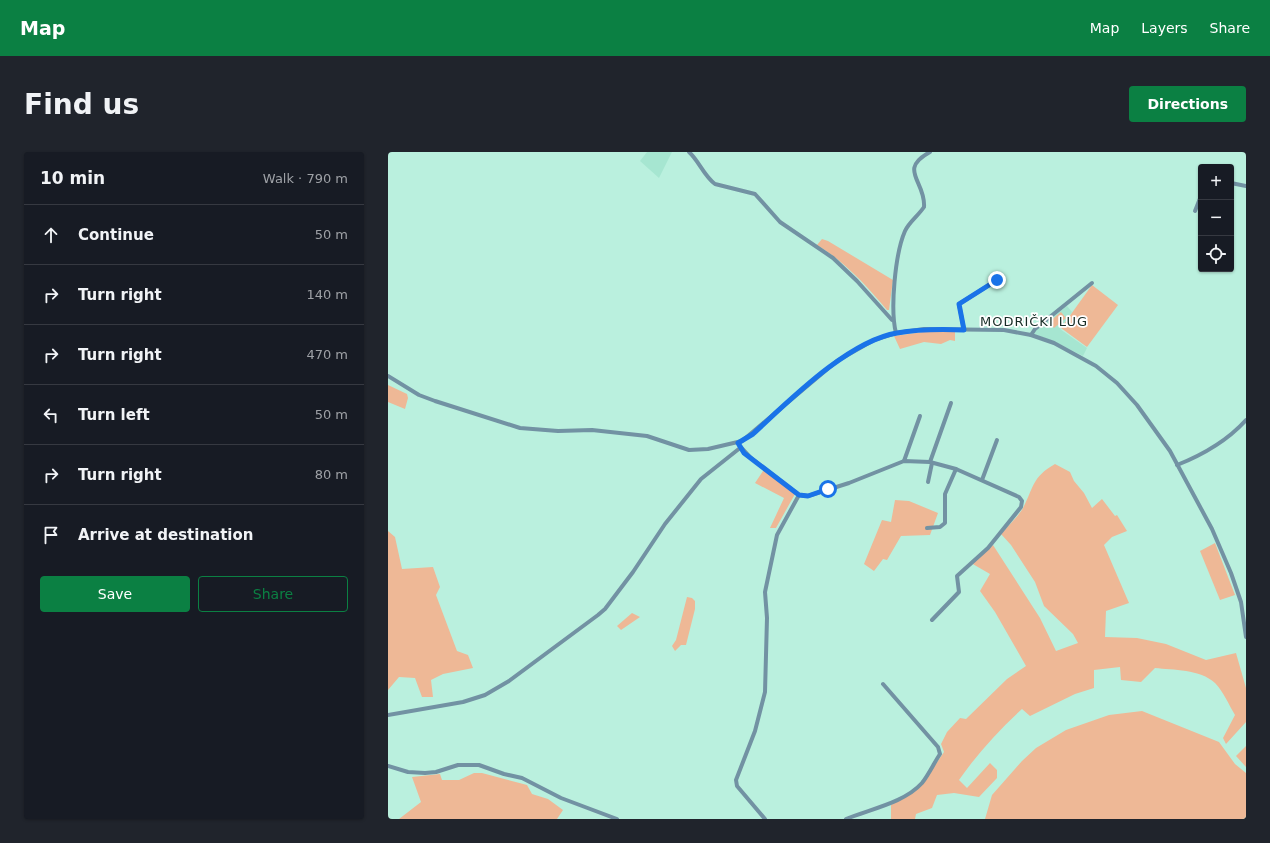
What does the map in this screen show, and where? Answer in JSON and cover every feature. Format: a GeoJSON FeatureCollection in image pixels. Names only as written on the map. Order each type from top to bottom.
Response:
{"type":"FeatureCollection","features":[{"type":"Feature","properties":{"kind":"street"},"geometry":{"type":"LineString","coordinates":[[689,152],[697,160],[711,181],[715,184],[755,194],[780,222],[833,258],[857,281],[892,320]]}},
{"type":"Feature","properties":{"kind":"street"},"geometry":{"type":"LineString","coordinates":[[896,333],[892,320],[898,259],[902,239],[908,226],[924,207],[924,196],[915,175],[914,165],[917,160],[930,152]]}},
{"type":"Feature","properties":{"kind":"street"},"geometry":{"type":"LineString","coordinates":[[1234,184],[1246,186]]}},
{"type":"Feature","properties":{"kind":"street"},"geometry":{"type":"LineString","coordinates":[[1195,211],[1199,200]]}},
{"type":"Feature","properties":{"kind":"street"},"geometry":{"type":"LineString","coordinates":[[964,330],[959,304],[997,280]]}},
{"type":"Feature","properties":{"kind":"street"},"geometry":{"type":"LineString","coordinates":[[1031,335],[1035,330],[1092,283]]}},
{"type":"Feature","properties":{"kind":"street"},"geometry":{"type":"LineString","coordinates":[[388,715],[463,702],[485,695],[519,674],[605,609],[629,578],[665,524],[701,479],[837,361],[874,340],[896,333],[924,329],[1004,330],[1031,335],[1054,343],[1096,366],[1117,383],[1137,405],[1170,451],[1212,529],[1231,573],[1241,602],[1246,637]]}},
{"type":"Feature","properties":{"kind":"street"},"geometry":{"type":"LineString","coordinates":[[388,376],[419,394],[435,401],[520,428],[592,430],[647,436],[689,450],[739,445],[799,495],[808,496],[849,483],[904,460],[931,463],[956,469],[1019,497],[1022,505],[988,548],[965,567],[957,576],[959,592],[932,620]]}},
{"type":"Feature","properties":{"kind":"street"},"geometry":{"type":"LineString","coordinates":[[928,482],[931,463],[951,403]]}},
{"type":"Feature","properties":{"kind":"street"},"geometry":{"type":"LineString","coordinates":[[904,460],[920,416]]}},
{"type":"Feature","properties":{"kind":"street"},"geometry":{"type":"LineString","coordinates":[[1177,465],[1217,444],[1236,430],[1246,420]]}},
{"type":"Feature","properties":{"kind":"street"},"geometry":{"type":"LineString","coordinates":[[982,480],[997,440]]}},
{"type":"Feature","properties":{"kind":"street"},"geometry":{"type":"LineString","coordinates":[[927,528],[940,527],[945,523],[945,494],[956,469]]}},
{"type":"Feature","properties":{"kind":"street"},"geometry":{"type":"LineString","coordinates":[[765,819],[736,786],[736,780],[755,731],[765,692],[767,618],[765,592],[774,548],[780,528],[799,495]]}},
{"type":"Feature","properties":{"kind":"street"},"geometry":{"type":"LineString","coordinates":[[846,819],[899,798],[915,788],[922,782],[940,754],[938,747],[883,684]]}},
{"type":"Feature","properties":{"kind":"street"},"geometry":{"type":"LineString","coordinates":[[388,766],[408,772],[425,773],[436,772],[458,765],[479,766],[522,778],[561,798],[617,819]]}},
{"type":"Feature","properties":{"kind":"shaded area"},"geometry":{"type":"Polygon","coordinates":[[[647,152],[672,152],[659,178],[640,161],[647,152]]]}},
{"type":"Feature","properties":{"kind":"shaded area"},"geometry":{"type":"Polygon","coordinates":[[[822,239],[828,241],[893,280],[889,310],[887,310],[846,266],[817,245],[822,239]]]}},
{"type":"Feature","properties":{"kind":"shaded area"},"geometry":{"type":"Polygon","coordinates":[[[1092,285],[1118,305],[1087,347],[1061,328],[1092,285]]]}},
{"type":"Feature","properties":{"kind":"shaded area"},"geometry":{"type":"Polygon","coordinates":[[[1067,306],[1072,312],[1060,329],[1087,348],[1083,356],[1053,341],[1034,334],[1036,330],[1067,306]]]}},
{"type":"Feature","properties":{"kind":"shaded area"},"geometry":{"type":"Polygon","coordinates":[[[1061,312],[1066,318],[1054,328],[1049,322],[1061,312]]]}},
{"type":"Feature","properties":{"kind":"shaded area"},"geometry":{"type":"Polygon","coordinates":[[[923,332],[955,332],[955,341],[950,340],[941,344],[924,342],[900,349],[894,336],[923,332]]]}},
{"type":"Feature","properties":{"kind":"shaded area"},"geometry":{"type":"Polygon","coordinates":[[[388,385],[407,394],[408,398],[405,409],[388,402],[388,385]]]}},
{"type":"Feature","properties":{"kind":"shaded area"},"geometry":{"type":"Polygon","coordinates":[[[1055,464],[1070,472],[1074,481],[1084,493],[1092,508],[1102,499],[1115,516],[1117,515],[1127,531],[1112,537],[1104,545],[1129,603],[1106,611],[1105,637],[1137,638],[1166,644],[1206,660],[1236,653],[1246,688],[1246,722],[1226,744],[1223,738],[1235,715],[1218,686],[1209,678],[1202,675],[1186,671],[1155,668],[1141,682],[1121,680],[1120,667],[1094,670],[1094,688],[1075,694],[1030,716],[1022,709],[988,743],[959,780],[967,788],[990,763],[997,770],[997,778],[979,797],[954,793],[937,795],[932,808],[916,814],[915,819],[891,819],[891,805],[909,794],[922,782],[944,752],[941,744],[947,732],[960,718],[966,719],[1007,679],[1026,666],[995,612],[980,591],[990,574],[971,563],[993,545],[1040,618],[1056,651],[1078,643],[1073,634],[1044,606],[1035,582],[1011,545],[1001,534],[1021,511],[1027,501],[1034,483],[1042,473],[1055,464]]]}},
{"type":"Feature","properties":{"kind":"shaded area"},"geometry":{"type":"Polygon","coordinates":[[[765,468],[795,494],[776,528],[770,528],[784,498],[755,483],[765,468]]]}},
{"type":"Feature","properties":{"kind":"shaded area"},"geometry":{"type":"Polygon","coordinates":[[[895,500],[909,501],[938,513],[930,535],[901,536],[887,560],[883,559],[874,571],[864,564],[882,520],[891,522],[895,500]]]}},
{"type":"Feature","properties":{"kind":"shaded area"},"geometry":{"type":"Polygon","coordinates":[[[388,531],[395,537],[402,569],[433,567],[440,587],[436,595],[457,651],[468,655],[473,668],[443,674],[431,680],[433,697],[422,697],[415,678],[399,677],[388,690],[388,531]]]}},
{"type":"Feature","properties":{"kind":"shaded area"},"geometry":{"type":"Polygon","coordinates":[[[1215,543],[1235,595],[1220,600],[1200,551],[1215,543]]]}},
{"type":"Feature","properties":{"kind":"shaded area"},"geometry":{"type":"Polygon","coordinates":[[[687,597],[692,598],[695,601],[695,609],[686,645],[681,645],[675,651],[672,646],[676,640],[687,597]]]}},
{"type":"Feature","properties":{"kind":"shaded area"},"geometry":{"type":"Polygon","coordinates":[[[632,613],[640,617],[621,630],[617,626],[632,613]]]}},
{"type":"Feature","properties":{"kind":"shaded area"},"geometry":{"type":"Polygon","coordinates":[[[1142,711],[1219,742],[1235,764],[1246,773],[1246,819],[985,819],[992,795],[1022,761],[1036,748],[1066,730],[1109,715],[1142,711]]]}},
{"type":"Feature","properties":{"kind":"shaded area"},"geometry":{"type":"Polygon","coordinates":[[[1246,746],[1246,767],[1236,756],[1246,746]]]}},
{"type":"Feature","properties":{"kind":"shaded area"},"geometry":{"type":"Polygon","coordinates":[[[474,773],[482,773],[527,785],[532,794],[548,799],[563,810],[557,819],[399,819],[421,802],[412,777],[440,774],[442,780],[459,780],[474,773]]]}},
{"type":"Feature","properties":{"kind":"district","name":"MODRIČKI LUG"},"geometry":{"type":"Point","coordinates":[1034,321]}},
{"type":"Feature","properties":{"kind":"route"},"geometry":{"type":"LineString","coordinates":[[828,489],[808,496],[799,495],[744,453],[738,443],[753,434],[782,407],[837,361],[874,340],[896,333],[924,329],[964,330],[959,304],[960,302],[997,280]]}}]}
